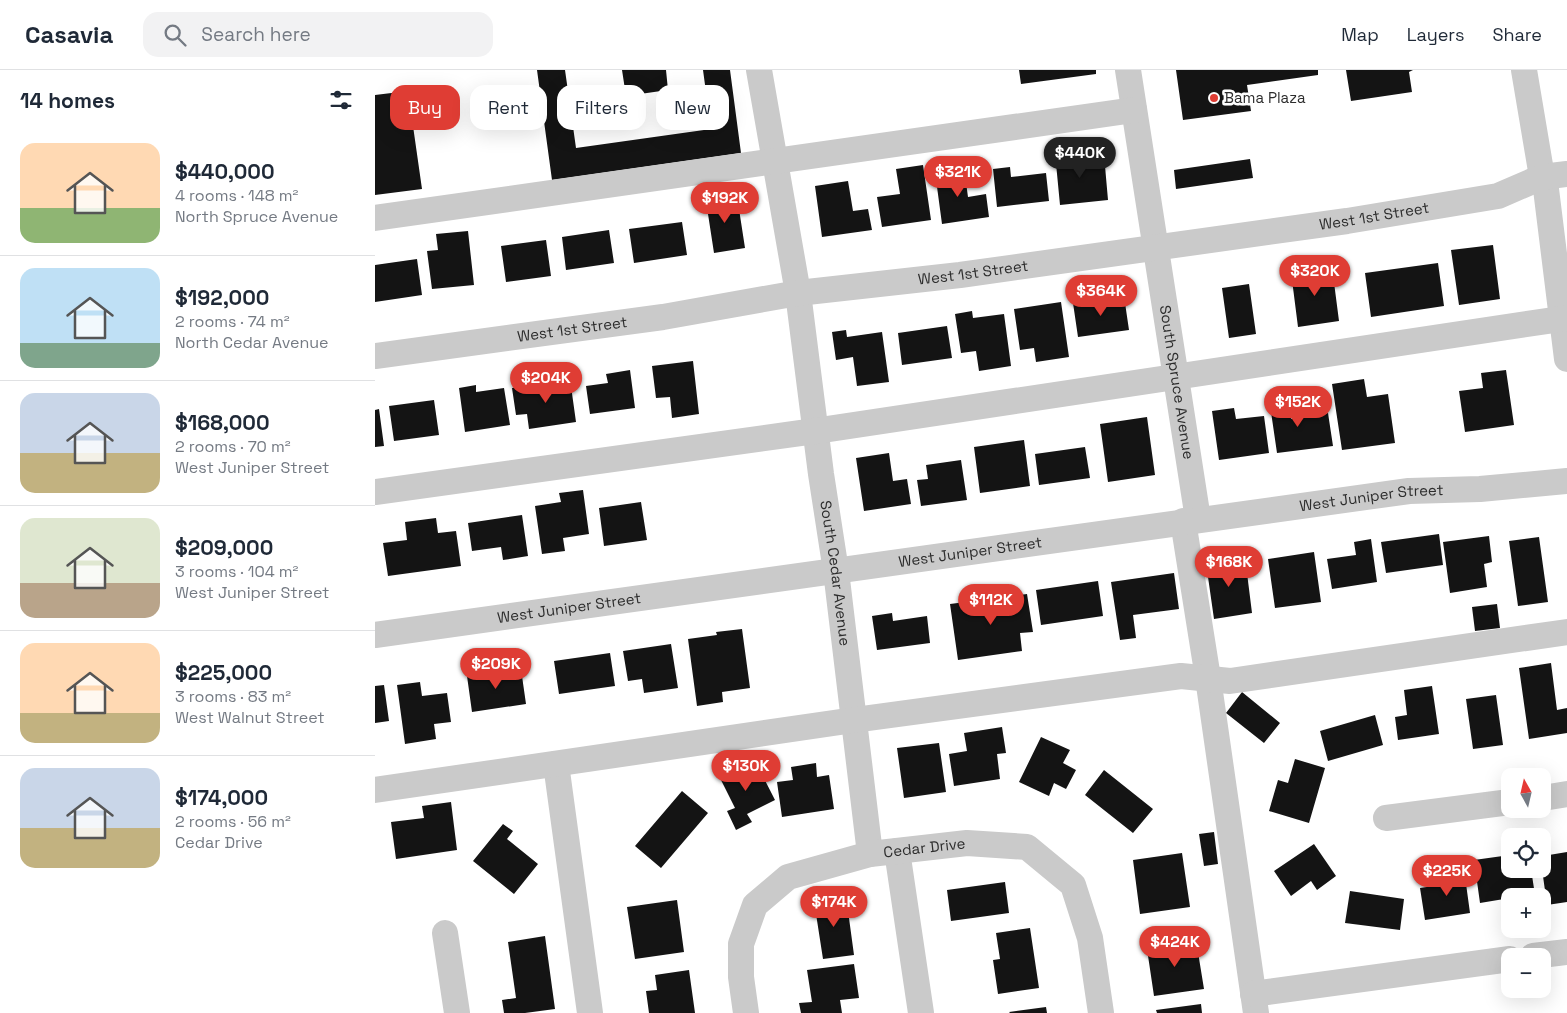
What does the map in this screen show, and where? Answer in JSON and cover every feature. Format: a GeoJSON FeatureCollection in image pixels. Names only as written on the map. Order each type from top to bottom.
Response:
{"type":"FeatureCollection","features":[{"type":"Feature","properties":{"kind":"street","name":"South Cedar Avenue"},"geometry":{"type":"LineString","coordinates":[[759,70],[798,293],[815,431],[836,571],[870,854]]}},
{"type":"Feature","properties":{"kind":"street","name":"South Spruce Avenue"},"geometry":{"type":"LineString","coordinates":[[1128,70],[1176,376],[1208,678],[1254,1004]]}},
{"type":"Feature","properties":{"kind":"street"},"geometry":{"type":"LineString","coordinates":[[1524,70],[1542,177],[1545,181],[1564,319],[1567,359]]}},
{"type":"Feature","properties":{"kind":"street"},"geometry":{"type":"LineString","coordinates":[[375,218],[1134,110]]}},
{"type":"Feature","properties":{"kind":"street","name":"West 1st Street"},"geometry":{"type":"LineString","coordinates":[[375,356],[663,316],[798,293],[960,275],[1155,246],[1347,221],[1497,196],[1542,177],[1567,174]]}},
{"type":"Feature","properties":{"kind":"street"},"geometry":{"type":"LineString","coordinates":[[375,492],[815,431],[1564,319]]}},
{"type":"Feature","properties":{"kind":"street","name":"West Juniper Street"},"geometry":{"type":"LineString","coordinates":[[375,635],[1409,491],[1481,489],[1567,481]]}},
{"type":"Feature","properties":{"kind":"street"},"geometry":{"type":"LineString","coordinates":[[375,790],[854,720],[1181,676],[1230,681],[1567,632]]}},
{"type":"Feature","properties":{"kind":"street"},"geometry":{"type":"LineString","coordinates":[[557,764],[590,1013]]}},
{"type":"Feature","properties":{"kind":"street"},"geometry":{"type":"LineString","coordinates":[[1551,797],[1567,794]]}},
{"type":"Feature","properties":{"kind":"street"},"geometry":{"type":"LineString","coordinates":[[1386,818],[1501,803]]}},
{"type":"Feature","properties":{"kind":"street","name":"Cedar Drive"},"geometry":{"type":"LineString","coordinates":[[746,1013],[741,977],[741,944],[755,905],[788,877],[870,854],[967,843],[1027,847],[1073,885],[1090,938],[1101,1013]]}},
{"type":"Feature","properties":{"kind":"street"},"geometry":{"type":"LineString","coordinates":[[897,851],[921,1013]]}},
{"type":"Feature","properties":{"kind":"street"},"geometry":{"type":"LineString","coordinates":[[445,933],[457,1013]]}},
{"type":"Feature","properties":{"kind":"street"},"geometry":{"type":"LineString","coordinates":[[1551,954],[1567,952]]}},
{"type":"Feature","properties":{"kind":"street"},"geometry":{"type":"LineString","coordinates":[[1254,1004],[1501,961]]}},
{"type":"Feature","properties":{"kind":"building"},"geometry":{"type":"Polygon","coordinates":[[[537,70],[565,70],[567,85],[557,85],[557,130],[573,130],[576,148],[704,130],[729,130],[729,85],[705,85],[703,70],[730,70],[741,153],[552,180],[545,130],[547,130],[547,85],[539,85],[537,70]]]}},
{"type":"Feature","properties":{"kind":"building"},"geometry":{"type":"Polygon","coordinates":[[[622,70],[666,70],[668,85],[656,85],[656,92],[646,93],[646,85],[624,85],[622,70]]]}},
{"type":"Feature","properties":{"kind":"building"},"geometry":{"type":"Polygon","coordinates":[[[1019,70],[1096,70],[1096,74],[1021,84],[1019,70]]]}},
{"type":"Feature","properties":{"kind":"building","name":"Bama Plaza"},"geometry":{"type":"Polygon","coordinates":[[[1176,70],[1318,70],[1318,75],[1247,85],[1251,111],[1183,120],[1176,70]]]}},
{"type":"Feature","properties":{"kind":"building","name":"Bama Plaza"},"geometry":{"type":"Polygon","coordinates":[[[1346,70],[1413,70],[1409,72],[1412,92],[1351,101],[1346,70]]]}},
{"type":"Feature","properties":{"kind":"building"},"geometry":{"type":"Polygon","coordinates":[[[390,93],[390,130],[414,130],[422,189],[375,195],[375,95],[390,93]]]}},
{"type":"Feature","properties":{"kind":"building"},"geometry":{"type":"Polygon","coordinates":[[[1086,149],[1088,168],[1105,166],[1108,200],[1060,205],[1055,153],[1086,149]]]}},
{"type":"Feature","properties":{"kind":"building"},"geometry":{"type":"Polygon","coordinates":[[[1250,159],[1253,178],[1176,189],[1174,170],[1250,159]]]}},
{"type":"Feature","properties":{"kind":"building"},"geometry":{"type":"Polygon","coordinates":[[[923,165],[931,220],[882,227],[877,197],[900,194],[896,169],[923,165]]]}},
{"type":"Feature","properties":{"kind":"building"},"geometry":{"type":"Polygon","coordinates":[[[1010,167],[1011,177],[1046,173],[1049,201],[997,207],[993,169],[1010,167]]]}},
{"type":"Feature","properties":{"kind":"building"},"geometry":{"type":"Polygon","coordinates":[[[964,168],[968,197],[986,194],[989,217],[942,224],[935,172],[964,168]]]}},
{"type":"Feature","properties":{"kind":"building"},"geometry":{"type":"Polygon","coordinates":[[[848,181],[853,211],[868,209],[872,230],[822,237],[815,186],[848,181]]]}},
{"type":"Feature","properties":{"kind":"building"},"geometry":{"type":"Polygon","coordinates":[[[737,196],[745,248],[714,253],[706,201],[737,196]]]}},
{"type":"Feature","properties":{"kind":"building"},"geometry":{"type":"Polygon","coordinates":[[[682,222],[687,255],[634,263],[629,229],[682,222]]]}},
{"type":"Feature","properties":{"kind":"building"},"geometry":{"type":"Polygon","coordinates":[[[609,230],[614,263],[566,270],[562,237],[609,230]]]}},
{"type":"Feature","properties":{"kind":"building"},"geometry":{"type":"Polygon","coordinates":[[[468,231],[474,285],[432,289],[427,251],[438,250],[436,234],[468,231]]]}},
{"type":"Feature","properties":{"kind":"building"},"geometry":{"type":"Polygon","coordinates":[[[546,240],[551,276],[506,282],[501,246],[546,240]]]}},
{"type":"Feature","properties":{"kind":"building"},"geometry":{"type":"Polygon","coordinates":[[[1493,245],[1500,299],[1459,305],[1451,250],[1493,245]]]}},
{"type":"Feature","properties":{"kind":"building"},"geometry":{"type":"Polygon","coordinates":[[[417,259],[422,295],[375,302],[375,265],[417,259]]]}},
{"type":"Feature","properties":{"kind":"building"},"geometry":{"type":"Polygon","coordinates":[[[1438,263],[1444,306],[1371,317],[1365,273],[1438,263]]]}},
{"type":"Feature","properties":{"kind":"building"},"geometry":{"type":"Polygon","coordinates":[[[1332,267],[1339,321],[1298,327],[1291,272],[1332,267]]]}},
{"type":"Feature","properties":{"kind":"building"},"geometry":{"type":"Polygon","coordinates":[[[1249,284],[1256,334],[1229,338],[1222,288],[1249,284]]]}},
{"type":"Feature","properties":{"kind":"building"},"geometry":{"type":"Polygon","coordinates":[[[1124,296],[1129,330],[1078,337],[1073,303],[1124,296]]]}},
{"type":"Feature","properties":{"kind":"building"},"geometry":{"type":"Polygon","coordinates":[[[1061,302],[1069,357],[1036,362],[1034,348],[1020,350],[1014,309],[1061,302]]]}},
{"type":"Feature","properties":{"kind":"building"},"geometry":{"type":"Polygon","coordinates":[[[972,311],[973,318],[1004,314],[1011,366],[979,371],[976,351],[961,353],[955,314],[972,311]]]}},
{"type":"Feature","properties":{"kind":"building"},"geometry":{"type":"Polygon","coordinates":[[[947,326],[952,358],[902,365],[898,333],[947,326]]]}},
{"type":"Feature","properties":{"kind":"building"},"geometry":{"type":"Polygon","coordinates":[[[846,330],[847,337],[882,332],[889,382],[857,386],[853,357],[836,360],[832,332],[846,330]]]}},
{"type":"Feature","properties":{"kind":"building"},"geometry":{"type":"Polygon","coordinates":[[[693,361],[699,414],[672,418],[670,397],[656,398],[652,366],[693,361]]]}},
{"type":"Feature","properties":{"kind":"building"},"geometry":{"type":"Polygon","coordinates":[[[630,370],[635,408],[590,414],[586,386],[608,383],[606,374],[630,370]]]}},
{"type":"Feature","properties":{"kind":"building"},"geometry":{"type":"Polygon","coordinates":[[[1506,370],[1514,425],[1465,432],[1459,391],[1483,388],[1481,373],[1506,370]]]}},
{"type":"Feature","properties":{"kind":"building"},"geometry":{"type":"Polygon","coordinates":[[[570,379],[576,422],[529,429],[527,414],[516,415],[512,388],[570,379]]]}},
{"type":"Feature","properties":{"kind":"building"},"geometry":{"type":"Polygon","coordinates":[[[1364,379],[1367,397],[1388,394],[1395,443],[1342,450],[1332,384],[1364,379]]]}},
{"type":"Feature","properties":{"kind":"building"},"geometry":{"type":"Polygon","coordinates":[[[476,385],[476,392],[504,388],[510,425],[465,432],[459,388],[476,385]]]}},
{"type":"Feature","properties":{"kind":"building"},"geometry":{"type":"Polygon","coordinates":[[[1288,395],[1291,419],[1328,413],[1333,446],[1277,453],[1269,398],[1288,395]]]}},
{"type":"Feature","properties":{"kind":"building"},"geometry":{"type":"Polygon","coordinates":[[[434,400],[439,435],[394,441],[389,406],[434,400]]]}},
{"type":"Feature","properties":{"kind":"building"},"geometry":{"type":"Polygon","coordinates":[[[1234,408],[1236,419],[1264,416],[1269,453],[1219,460],[1212,411],[1234,408]]]}},
{"type":"Feature","properties":{"kind":"building"},"geometry":{"type":"Polygon","coordinates":[[[379,409],[384,446],[375,447],[375,410],[379,409]]]}},
{"type":"Feature","properties":{"kind":"building"},"geometry":{"type":"Polygon","coordinates":[[[1147,417],[1155,475],[1108,482],[1100,424],[1147,417]]]}},
{"type":"Feature","properties":{"kind":"building"},"geometry":{"type":"Polygon","coordinates":[[[1024,440],[1030,486],[980,493],[974,447],[1024,440]]]}},
{"type":"Feature","properties":{"kind":"building"},"geometry":{"type":"Polygon","coordinates":[[[1085,447],[1090,478],[1039,485],[1035,454],[1085,447]]]}},
{"type":"Feature","properties":{"kind":"building"},"geometry":{"type":"Polygon","coordinates":[[[889,453],[893,481],[907,479],[911,504],[864,511],[856,458],[889,453]]]}},
{"type":"Feature","properties":{"kind":"building"},"geometry":{"type":"Polygon","coordinates":[[[961,460],[967,500],[921,506],[917,480],[928,479],[926,465],[961,460]]]}},
{"type":"Feature","properties":{"kind":"building"},"geometry":{"type":"Polygon","coordinates":[[[583,490],[589,534],[563,538],[565,551],[542,554],[535,506],[561,502],[559,493],[583,490]]]}},
{"type":"Feature","properties":{"kind":"building"},"geometry":{"type":"Polygon","coordinates":[[[641,502],[647,540],[604,546],[599,508],[641,502]]]}},
{"type":"Feature","properties":{"kind":"building"},"geometry":{"type":"Polygon","coordinates":[[[522,515],[528,556],[503,560],[501,547],[472,551],[468,523],[522,515]]]}},
{"type":"Feature","properties":{"kind":"building"},"geometry":{"type":"Polygon","coordinates":[[[436,518],[438,533],[456,531],[461,566],[388,576],[383,543],[407,540],[405,522],[436,518]]]}},
{"type":"Feature","properties":{"kind":"building"},"geometry":{"type":"Polygon","coordinates":[[[1439,534],[1443,565],[1386,573],[1381,542],[1439,534]]]}},
{"type":"Feature","properties":{"kind":"building"},"geometry":{"type":"Polygon","coordinates":[[[1489,536],[1492,562],[1484,564],[1487,587],[1450,593],[1443,542],[1489,536]]]}},
{"type":"Feature","properties":{"kind":"building"},"geometry":{"type":"Polygon","coordinates":[[[1539,537],[1548,602],[1518,606],[1509,541],[1539,537]]]}},
{"type":"Feature","properties":{"kind":"building"},"geometry":{"type":"Polygon","coordinates":[[[1371,539],[1377,582],[1332,589],[1327,559],[1356,555],[1354,542],[1371,539]]]}},
{"type":"Feature","properties":{"kind":"building"},"geometry":{"type":"Polygon","coordinates":[[[1314,552],[1321,602],[1275,608],[1268,559],[1314,552]]]}},
{"type":"Feature","properties":{"kind":"building"},"geometry":{"type":"Polygon","coordinates":[[[1245,557],[1252,613],[1214,619],[1206,563],[1245,557]]]}},
{"type":"Feature","properties":{"kind":"building"},"geometry":{"type":"Polygon","coordinates":[[[1174,573],[1179,609],[1133,615],[1136,638],[1120,640],[1111,582],[1174,573]]]}},
{"type":"Feature","properties":{"kind":"building"},"geometry":{"type":"Polygon","coordinates":[[[1098,581],[1103,616],[1041,625],[1036,590],[1098,581]]]}},
{"type":"Feature","properties":{"kind":"building"},"geometry":{"type":"Polygon","coordinates":[[[1027,594],[1033,632],[1020,633],[1022,651],[958,660],[950,604],[1027,594]]]}},
{"type":"Feature","properties":{"kind":"building"},"geometry":{"type":"Polygon","coordinates":[[[1497,604],[1500,628],[1475,631],[1472,607],[1497,604]]]}},
{"type":"Feature","properties":{"kind":"building"},"geometry":{"type":"Polygon","coordinates":[[[892,613],[893,621],[927,616],[930,643],[877,650],[872,616],[892,613]]]}},
{"type":"Feature","properties":{"kind":"building"},"geometry":{"type":"Polygon","coordinates":[[[742,629],[750,688],[722,692],[723,702],[697,706],[688,639],[717,635],[716,632],[742,629]]]}},
{"type":"Feature","properties":{"kind":"building"},"geometry":{"type":"Polygon","coordinates":[[[671,644],[678,688],[644,693],[642,679],[628,681],[623,651],[671,644]]]}},
{"type":"Feature","properties":{"kind":"building"},"geometry":{"type":"Polygon","coordinates":[[[610,653],[615,686],[559,694],[554,661],[610,653]]]}},
{"type":"Feature","properties":{"kind":"building"},"geometry":{"type":"Polygon","coordinates":[[[1551,663],[1557,710],[1567,708],[1567,733],[1529,739],[1519,668],[1551,663]]]}},
{"type":"Feature","properties":{"kind":"building"},"geometry":{"type":"Polygon","coordinates":[[[521,669],[526,704],[472,712],[467,676],[521,669]]]}},
{"type":"Feature","properties":{"kind":"building"},"geometry":{"type":"Polygon","coordinates":[[[420,682],[422,696],[447,693],[451,722],[434,724],[436,739],[405,744],[397,685],[420,682]]]}},
{"type":"Feature","properties":{"kind":"building"},"geometry":{"type":"Polygon","coordinates":[[[384,685],[389,721],[375,723],[375,686],[384,685]]]}},
{"type":"Feature","properties":{"kind":"building"},"geometry":{"type":"Polygon","coordinates":[[[1432,686],[1439,734],[1398,740],[1395,717],[1407,715],[1404,690],[1432,686]]]}},
{"type":"Feature","properties":{"kind":"building"},"geometry":{"type":"Polygon","coordinates":[[[1242,692],[1280,723],[1264,743],[1226,713],[1242,692]]]}},
{"type":"Feature","properties":{"kind":"building"},"geometry":{"type":"Polygon","coordinates":[[[1496,695],[1503,745],[1473,749],[1466,699],[1496,695]]]}},
{"type":"Feature","properties":{"kind":"building"},"geometry":{"type":"Polygon","coordinates":[[[1375,715],[1383,745],[1328,761],[1320,731],[1375,715]]]}},
{"type":"Feature","properties":{"kind":"building"},"geometry":{"type":"Polygon","coordinates":[[[1002,727],[1006,753],[997,754],[1000,779],[954,786],[949,754],[967,751],[964,733],[1002,727]]]}},
{"type":"Feature","properties":{"kind":"building"},"geometry":{"type":"Polygon","coordinates":[[[1041,737],[1070,750],[1063,763],[1076,770],[1066,789],[1054,783],[1049,796],[1019,782],[1041,737]]]}},
{"type":"Feature","properties":{"kind":"building"},"geometry":{"type":"Polygon","coordinates":[[[939,743],[946,792],[904,798],[897,748],[939,743]]]}},
{"type":"Feature","properties":{"kind":"building"},"geometry":{"type":"Polygon","coordinates":[[[754,759],[775,800],[747,814],[752,822],[736,830],[727,811],[735,808],[719,776],[754,759]]]}},
{"type":"Feature","properties":{"kind":"building"},"geometry":{"type":"Polygon","coordinates":[[[1295,759],[1325,768],[1309,823],[1269,811],[1278,780],[1288,783],[1295,759]]]}},
{"type":"Feature","properties":{"kind":"building"},"geometry":{"type":"Polygon","coordinates":[[[816,763],[817,777],[829,775],[834,809],[782,817],[777,782],[793,780],[791,767],[816,763]]]}},
{"type":"Feature","properties":{"kind":"building"},"geometry":{"type":"Polygon","coordinates":[[[1104,770],[1153,809],[1133,833],[1085,795],[1104,770]]]}},
{"type":"Feature","properties":{"kind":"building"},"geometry":{"type":"Polygon","coordinates":[[[682,791],[708,813],[661,868],[635,846],[682,791]]]}},
{"type":"Feature","properties":{"kind":"building"},"geometry":{"type":"Polygon","coordinates":[[[451,802],[457,850],[396,859],[391,822],[424,818],[422,806],[451,802]]]}},
{"type":"Feature","properties":{"kind":"building"},"geometry":{"type":"Polygon","coordinates":[[[503,824],[513,831],[507,839],[538,864],[514,894],[473,861],[503,824]]]}},
{"type":"Feature","properties":{"kind":"building"},"geometry":{"type":"Polygon","coordinates":[[[1214,832],[1218,864],[1204,866],[1199,834],[1214,832]]]}},
{"type":"Feature","properties":{"kind":"building"},"geometry":{"type":"Polygon","coordinates":[[[1314,844],[1336,876],[1317,890],[1311,881],[1291,896],[1274,871],[1314,844]]]}},
{"type":"Feature","properties":{"kind":"building"},"geometry":{"type":"Polygon","coordinates":[[[1567,852],[1567,902],[1551,904],[1551,888],[1545,888],[1543,878],[1551,878],[1551,855],[1567,852]]]}},
{"type":"Feature","properties":{"kind":"building"},"geometry":{"type":"Polygon","coordinates":[[[1182,853],[1190,907],[1140,914],[1133,860],[1182,853]]]}},
{"type":"Feature","properties":{"kind":"building"},"geometry":{"type":"Polygon","coordinates":[[[1501,856],[1501,878],[1532,878],[1534,888],[1501,888],[1501,900],[1480,903],[1474,860],[1501,856]]]}},
{"type":"Feature","properties":{"kind":"building"},"geometry":{"type":"Polygon","coordinates":[[[1464,869],[1470,913],[1425,920],[1420,888],[1447,884],[1446,872],[1464,869]]]}},
{"type":"Feature","properties":{"kind":"building"},"geometry":{"type":"Polygon","coordinates":[[[1005,882],[1009,913],[951,921],[947,890],[1005,882]]]}},
{"type":"Feature","properties":{"kind":"building"},"geometry":{"type":"Polygon","coordinates":[[[1350,891],[1404,899],[1400,930],[1345,923],[1350,891]]]}},
{"type":"Feature","properties":{"kind":"building"},"geometry":{"type":"Polygon","coordinates":[[[846,896],[854,955],[823,959],[814,901],[846,896]]]}},
{"type":"Feature","properties":{"kind":"building"},"geometry":{"type":"Polygon","coordinates":[[[677,900],[684,952],[635,959],[627,907],[677,900]]]}},
{"type":"Feature","properties":{"kind":"building"},"geometry":{"type":"Polygon","coordinates":[[[1030,928],[1039,988],[998,994],[993,960],[1000,959],[996,933],[1030,928]]]}},
{"type":"Feature","properties":{"kind":"building"},"geometry":{"type":"Polygon","coordinates":[[[1179,935],[1181,949],[1197,946],[1204,989],[1154,996],[1147,949],[1164,947],[1163,937],[1179,935]]]}},
{"type":"Feature","properties":{"kind":"building"},"geometry":{"type":"Polygon","coordinates":[[[545,936],[555,1009],[525,1013],[504,1013],[502,1000],[516,998],[508,942],[545,936]]]}},
{"type":"Feature","properties":{"kind":"building"},"geometry":{"type":"Polygon","coordinates":[[[854,964],[859,998],[840,1000],[842,1013],[801,1013],[799,1003],[812,1002],[807,970],[854,964]]]}},
{"type":"Feature","properties":{"kind":"building"},"geometry":{"type":"Polygon","coordinates":[[[689,970],[695,1013],[649,1013],[646,991],[657,990],[655,975],[689,970]]]}},
{"type":"Feature","properties":{"kind":"building"},"geometry":{"type":"Polygon","coordinates":[[[1201,1004],[1202,1013],[1157,1013],[1156,1010],[1201,1004]]]}},
{"type":"Feature","properties":{"kind":"building"},"geometry":{"type":"Polygon","coordinates":[[[1046,1007],[1047,1013],[1009,1012],[1046,1007]]]}},
{"type":"Feature","properties":{"kind":"place","name":"Bama Plaza"},"geometry":{"type":"Point","coordinates":[1214,98]}}]}
